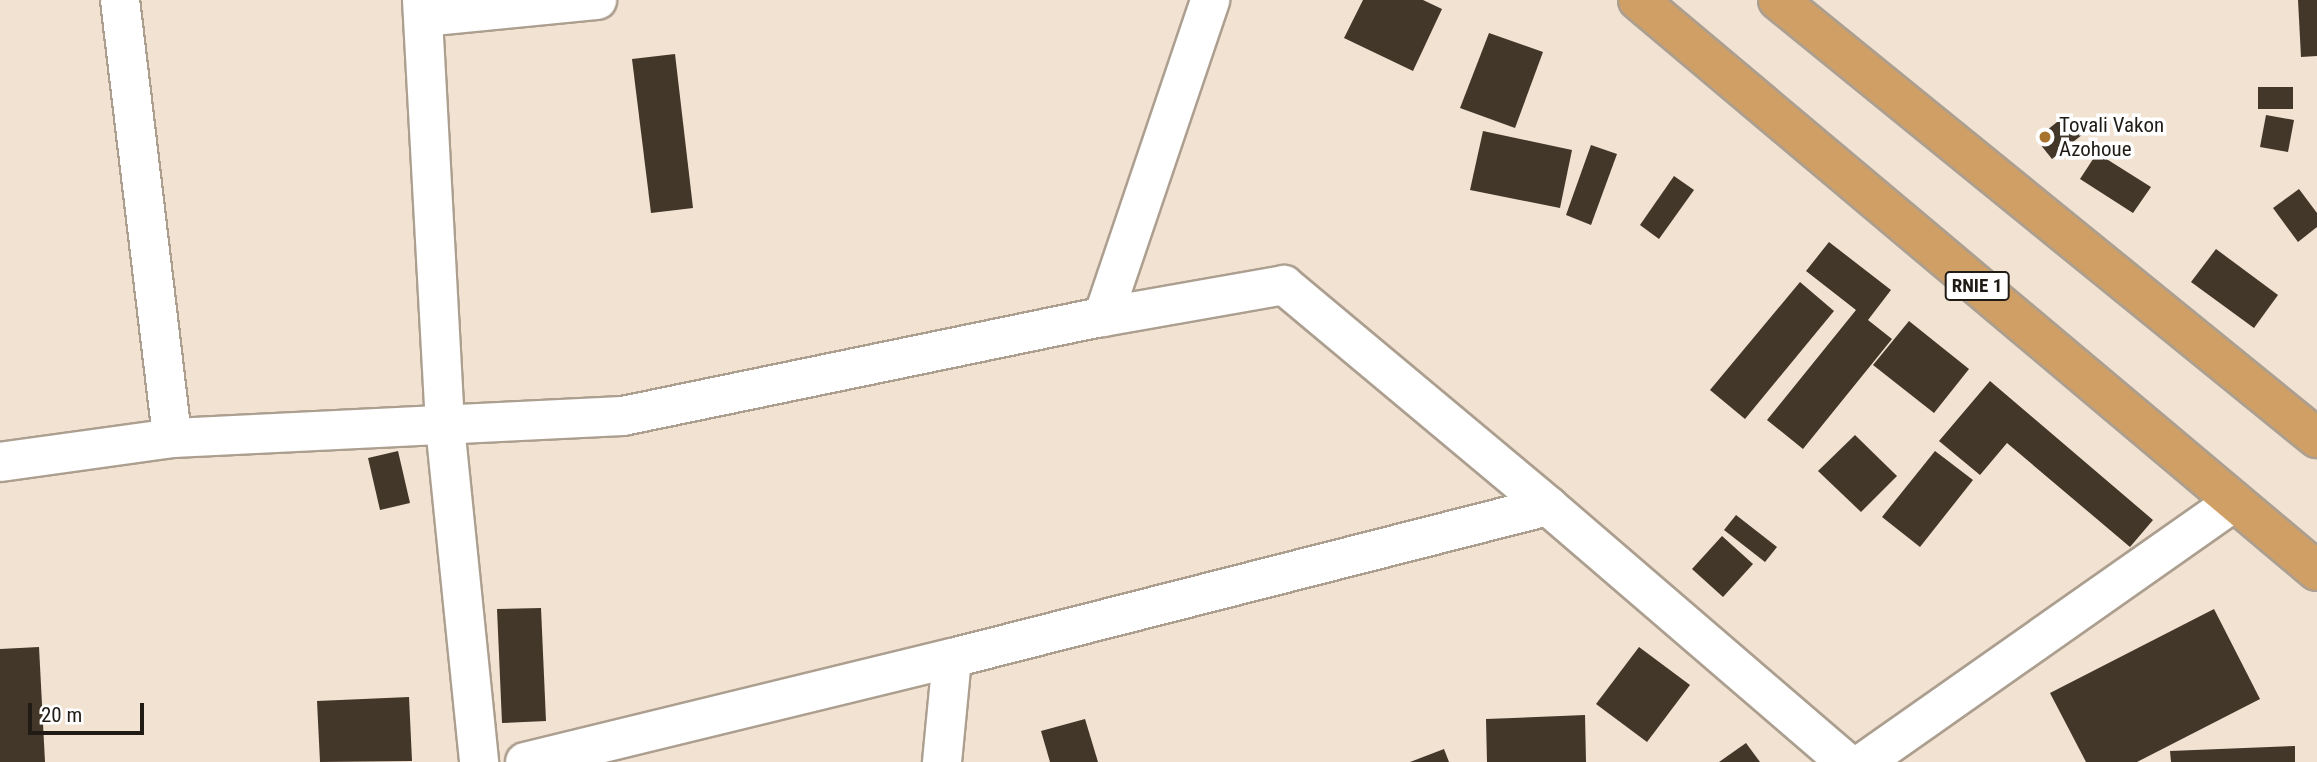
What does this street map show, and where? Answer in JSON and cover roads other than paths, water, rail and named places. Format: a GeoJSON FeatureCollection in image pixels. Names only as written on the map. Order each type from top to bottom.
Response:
{"type":"FeatureCollection","features":[{"type":"Feature","properties":{"kind":"highway","name":"RNIE 1"},"geometry":{"type":"LineString","coordinates":[[1638,0],[2317,571]]}},
{"type":"Feature","properties":{"kind":"highway"},"geometry":{"type":"LineString","coordinates":[[1778,0],[2317,438]]}},
{"type":"Feature","properties":{"kind":"street"},"geometry":{"type":"LineString","coordinates":[[120,0],[172,439]]}},
{"type":"Feature","properties":{"kind":"street"},"geometry":{"type":"LineString","coordinates":[[479,762],[445,426],[423,8],[597,0]]}},
{"type":"Feature","properties":{"kind":"street"},"geometry":{"type":"LineString","coordinates":[[1103,317],[1210,0]]}},
{"type":"Feature","properties":{"kind":"street"},"geometry":{"type":"LineString","coordinates":[[0,462],[172,439],[623,416],[1103,317],[1284,285],[1548,506],[1846,762]]}},
{"type":"Feature","properties":{"kind":"street"},"geometry":{"type":"LineString","coordinates":[[1864,762],[2233,503]]}},
{"type":"Feature","properties":{"kind":"street"},"geometry":{"type":"LineString","coordinates":[[525,762],[952,658],[1548,506]]}},
{"type":"Feature","properties":{"kind":"street"},"geometry":{"type":"LineString","coordinates":[[942,762],[952,658]]}},
{"type":"Feature","properties":{"kind":"place","name":"Tovali Vakon Azohoue"},"geometry":{"type":"Point","coordinates":[2045,137]}}]}
